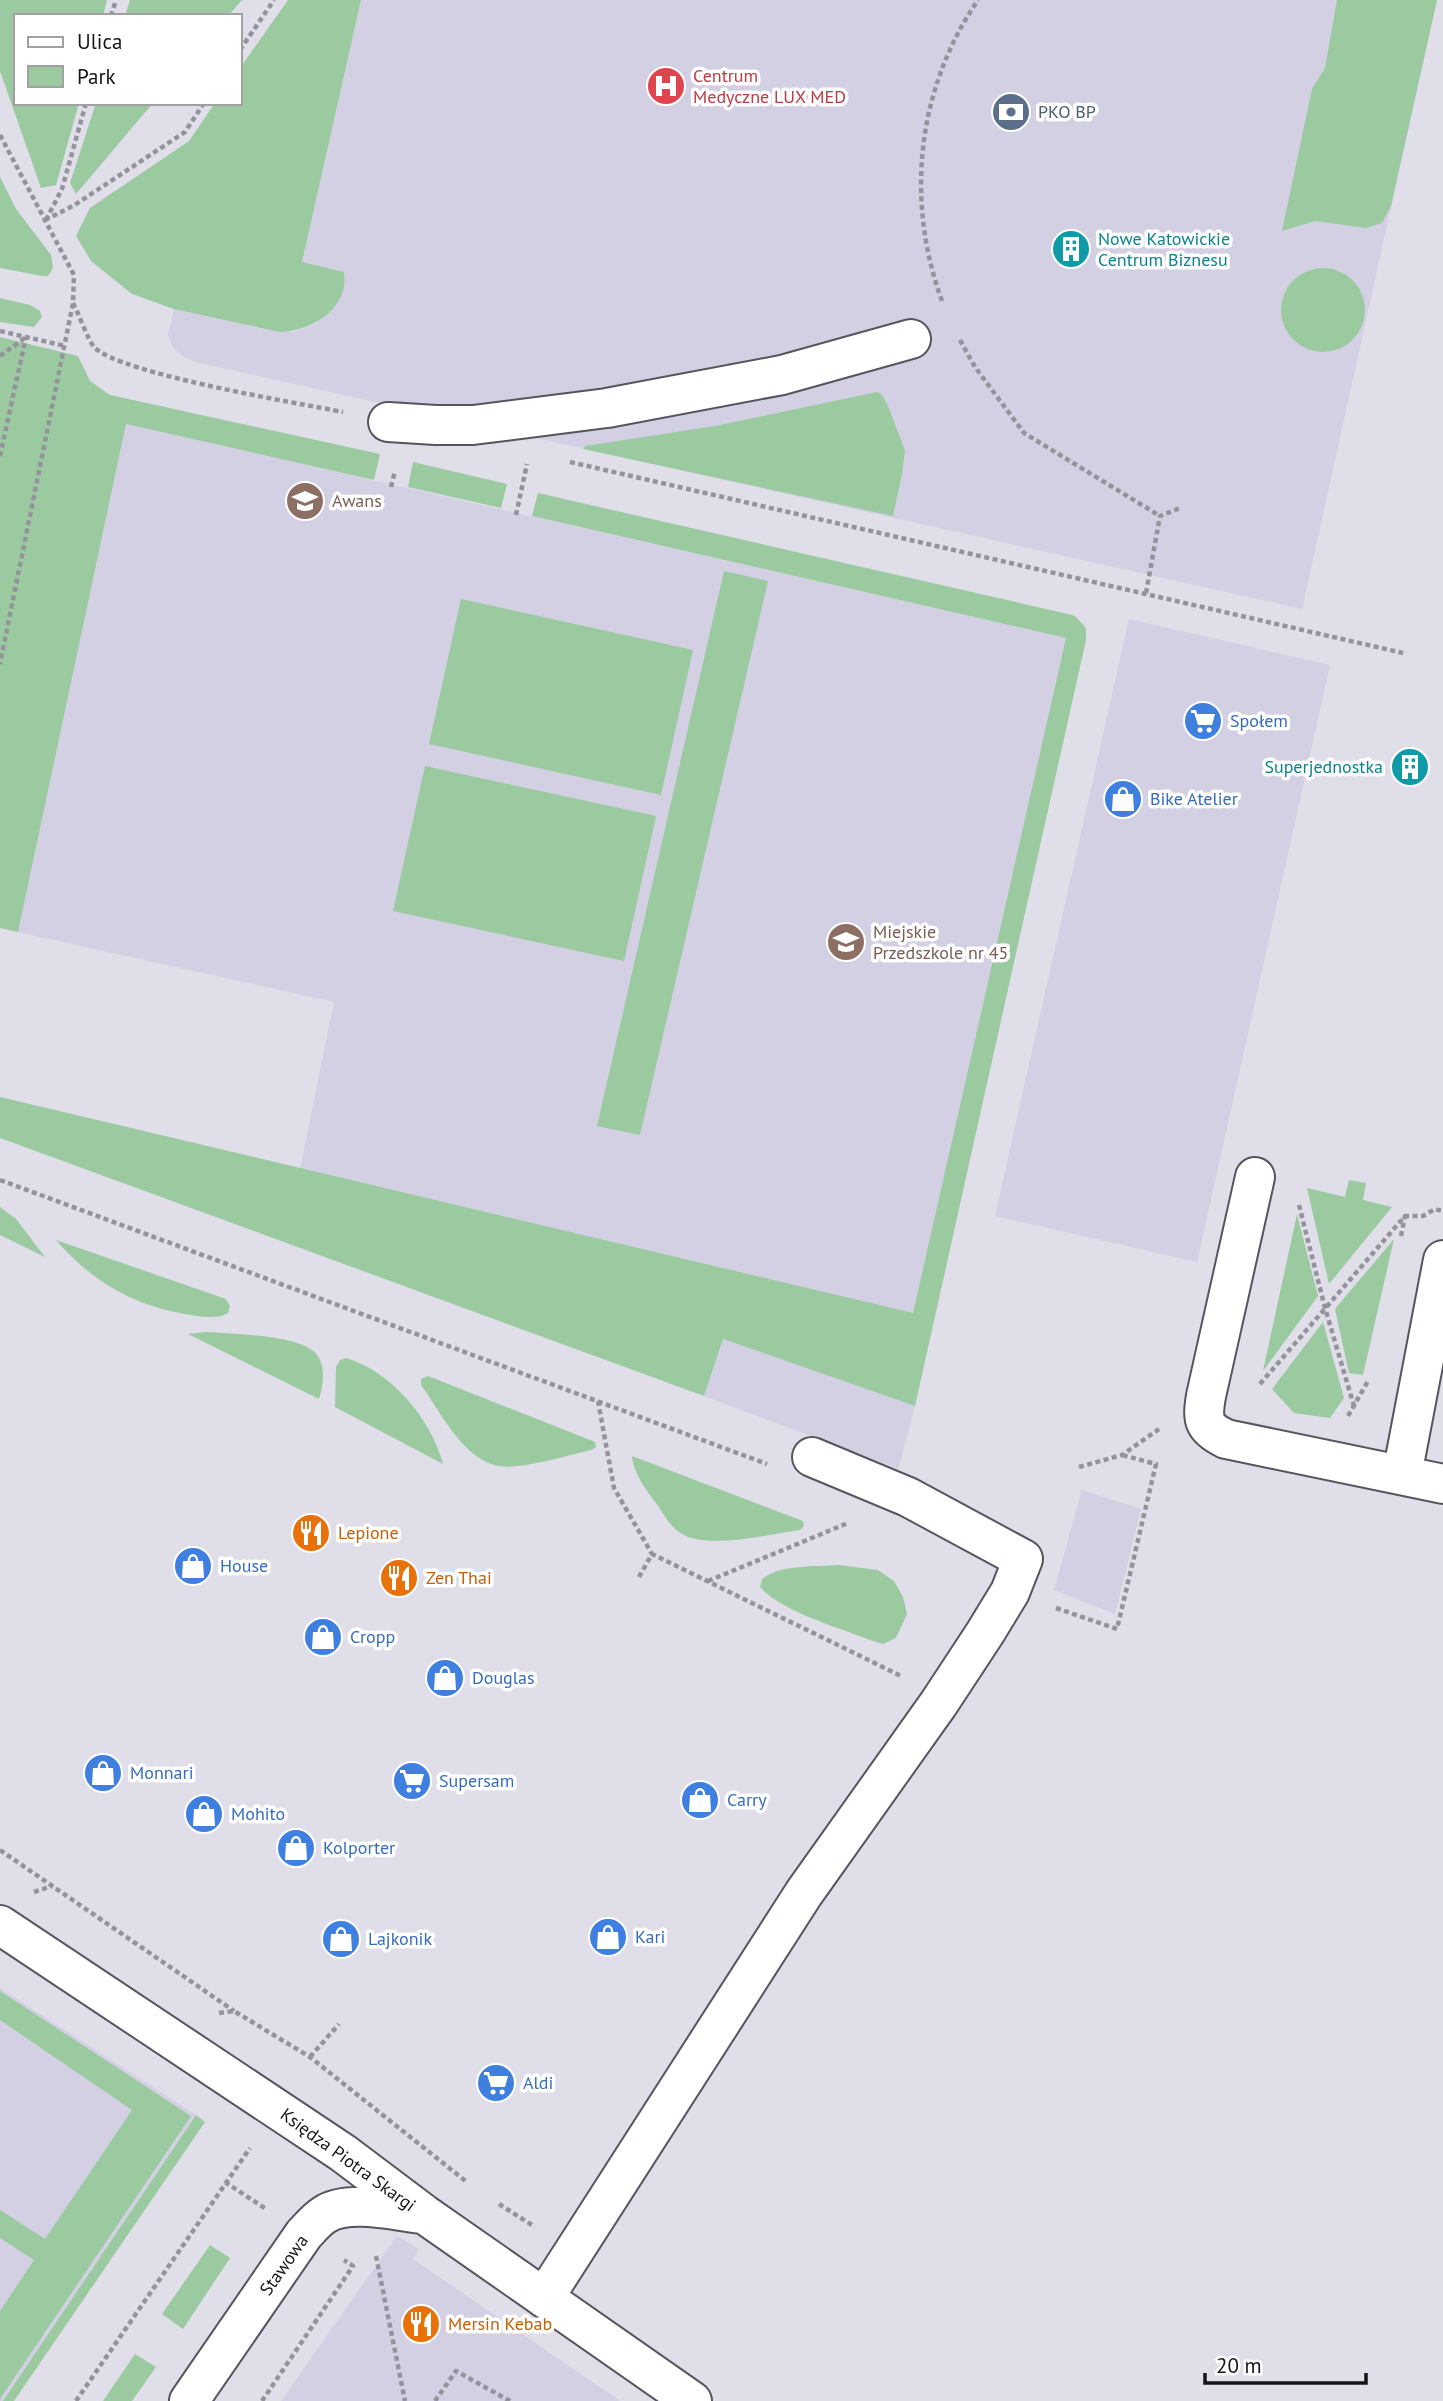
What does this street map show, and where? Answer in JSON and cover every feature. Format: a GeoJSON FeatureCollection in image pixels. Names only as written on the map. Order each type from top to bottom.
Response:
{"type":"FeatureCollection","features":[{"type":"Feature","properties":{"kind":"street"},"geometry":{"type":"LineString","coordinates":[[388,422],[473,425],[607,408],[782,374],[911,339]]}},
{"type":"Feature","properties":{"kind":"street"},"geometry":{"type":"LineString","coordinates":[[1255,1177],[1206,1396],[1203,1415],[1207,1425],[1226,1438],[1443,1484]]}},
{"type":"Feature","properties":{"kind":"street"},"geometry":{"type":"LineString","coordinates":[[1402,1475],[1443,1260]]}},
{"type":"Feature","properties":{"kind":"street"},"geometry":{"type":"LineString","coordinates":[[544,2298],[804,1893],[977,1645],[1010,1592],[1023,1559],[908,1497],[812,1457]]}},
{"type":"Feature","properties":{"kind":"street","name":"Księdza Piotra Skargi"},"geometry":{"type":"LineString","coordinates":[[0,1925],[342,2153],[424,2214],[692,2401]]}},
{"type":"Feature","properties":{"kind":"street","name":"Stawowa"},"geometry":{"type":"LineString","coordinates":[[189,2401],[304,2234],[324,2214],[343,2208],[365,2207],[424,2214]]}},
{"type":"Feature","properties":{"kind":"path"},"geometry":{"type":"LineString","coordinates":[[242,47],[274,0]]}},
{"type":"Feature","properties":{"kind":"path"},"geometry":{"type":"LineString","coordinates":[[946,310],[931,267],[923,232],[920,169],[930,107],[939,78],[963,22],[978,0]]}},
{"type":"Feature","properties":{"kind":"path"},"geometry":{"type":"LineString","coordinates":[[45,220],[62,189],[85,105]]}},
{"type":"Feature","properties":{"kind":"path"},"geometry":{"type":"LineString","coordinates":[[45,220],[73,206],[185,132],[203,105]]}},
{"type":"Feature","properties":{"kind":"path"},"geometry":{"type":"LineString","coordinates":[[0,135],[74,275],[73,303],[65,346],[0,664]]}},
{"type":"Feature","properties":{"kind":"path"},"geometry":{"type":"LineString","coordinates":[[0,331],[65,346]]}},
{"type":"Feature","properties":{"kind":"path"},"geometry":{"type":"LineString","coordinates":[[956,333],[975,367],[1024,433],[1160,516]]}},
{"type":"Feature","properties":{"kind":"path"},"geometry":{"type":"LineString","coordinates":[[0,356],[26,337]]}},
{"type":"Feature","properties":{"kind":"path"},"geometry":{"type":"LineString","coordinates":[[0,456],[2,436],[26,337]]}},
{"type":"Feature","properties":{"kind":"path"},"geometry":{"type":"LineString","coordinates":[[516,515],[529,453]]}},
{"type":"Feature","properties":{"kind":"path"},"geometry":{"type":"LineString","coordinates":[[1160,516],[1180,508]]}},
{"type":"Feature","properties":{"kind":"path"},"geometry":{"type":"LineString","coordinates":[[1146,593],[1160,516]]}},
{"type":"Feature","properties":{"kind":"path"},"geometry":{"type":"LineString","coordinates":[[923,542],[1403,653]]}},
{"type":"Feature","properties":{"kind":"path"},"geometry":{"type":"LineString","coordinates":[[0,1180],[774,1466]]}},
{"type":"Feature","properties":{"kind":"path"},"geometry":{"type":"LineString","coordinates":[[1298,1205],[1354,1406]]}},
{"type":"Feature","properties":{"kind":"path"},"geometry":{"type":"LineString","coordinates":[[1399,1242],[1405,1216]]}},
{"type":"Feature","properties":{"kind":"path"},"geometry":{"type":"LineString","coordinates":[[1337,1421],[1349,1415],[1368,1384],[1371,1371]]}},
{"type":"Feature","properties":{"kind":"path"},"geometry":{"type":"LineString","coordinates":[[1253,1391],[1256,1378]]}},
{"type":"Feature","properties":{"kind":"path"},"geometry":{"type":"LineString","coordinates":[[597,1400],[614,1489],[652,1554],[905,1678]]}},
{"type":"Feature","properties":{"kind":"path"},"geometry":{"type":"LineString","coordinates":[[1117,1629],[1156,1464],[1122,1455]]}},
{"type":"Feature","properties":{"kind":"path"},"geometry":{"type":"LineString","coordinates":[[707,1581],[861,1518]]}},
{"type":"Feature","properties":{"kind":"path"},"geometry":{"type":"LineString","coordinates":[[639,1577],[652,1554]]}},
{"type":"Feature","properties":{"kind":"path"},"geometry":{"type":"LineString","coordinates":[[0,1850],[234,2011],[310,2057],[471,2185]]}},
{"type":"Feature","properties":{"kind":"path"},"geometry":{"type":"LineString","coordinates":[[34,1892],[53,1885]]}},
{"type":"Feature","properties":{"kind":"path"},"geometry":{"type":"LineString","coordinates":[[66,1894],[66,1903]]}},
{"type":"Feature","properties":{"kind":"path"},"geometry":{"type":"LineString","coordinates":[[218,2013],[234,2011]]}},
{"type":"Feature","properties":{"kind":"path"},"geometry":{"type":"LineString","coordinates":[[310,2057],[339,2025]]}},
{"type":"Feature","properties":{"kind":"path"},"geometry":{"type":"LineString","coordinates":[[76,2401],[252,2144]]}},
{"type":"Feature","properties":{"kind":"path"},"geometry":{"type":"LineString","coordinates":[[225,2182],[267,2210]]}},
{"type":"Feature","properties":{"kind":"path"},"geometry":{"type":"LineString","coordinates":[[490,2198],[539,2230]]}},
{"type":"Feature","properties":{"kind":"path"},"geometry":{"type":"LineString","coordinates":[[376,2253],[405,2401]]}},
{"type":"Feature","properties":{"kind":"path"},"geometry":{"type":"LineString","coordinates":[[262,2401],[353,2266],[342,2259]]}},
{"type":"Feature","properties":{"kind":"path"},"geometry":{"type":"LineString","coordinates":[[435,2401],[456,2371],[510,2401]]}},
{"type":"Feature","properties":{"kind":"shaded area"},"geometry":{"type":"Polygon","coordinates":[[[361,0],[1437,0],[1302,609],[196,362],[184,357],[173,348],[168,335],[174,309],[266,330],[294,332],[316,323],[335,305],[345,279],[344,272],[302,262],[361,0]]]}},
{"type":"Feature","properties":{"kind":"shaded area"},"geometry":{"type":"Polygon","coordinates":[[[126,424],[1066,638],[913,1314],[300,1169],[334,1002],[18,932],[126,424]]]}},
{"type":"Feature","properties":{"kind":"shaded area"},"geometry":{"type":"Polygon","coordinates":[[[1129,619],[1330,665],[1197,1262],[995,1216],[1129,619]]]}},
{"type":"Feature","properties":{"kind":"shaded area"},"geometry":{"type":"Polygon","coordinates":[[[723,1339],[915,1406],[898,1469],[704,1396],[723,1339]]]}},
{"type":"Feature","properties":{"kind":"shaded area"},"geometry":{"type":"Polygon","coordinates":[[[1082,1490],[1141,1509],[1115,1614],[1054,1590],[1082,1490]]]}},
{"type":"Feature","properties":{"kind":"shaded area"},"geometry":{"type":"Polygon","coordinates":[[[0,1988],[196,2115],[3,2401],[0,2401],[0,1988]]]}},
{"type":"Feature","properties":{"kind":"shaded area"},"geometry":{"type":"Polygon","coordinates":[[[397,2236],[419,2249],[413,2259],[620,2401],[281,2401],[397,2236]]]}},
{"type":"Feature","properties":{"kind":"green space"},"geometry":{"type":"Polygon","coordinates":[[[0,0],[107,0],[104,14],[14,14],[14,105],[78,105],[56,185],[41,188],[0,71],[0,0]]]}},
{"type":"Feature","properties":{"kind":"green space"},"geometry":{"type":"Polygon","coordinates":[[[130,0],[242,0],[230,14],[126,14],[130,0]]]}},
{"type":"Feature","properties":{"kind":"green space"},"geometry":{"type":"Polygon","coordinates":[[[288,0],[361,0],[302,262],[344,272],[344,285],[341,297],[325,316],[315,323],[291,331],[279,332],[174,309],[132,294],[91,261],[76,236],[90,208],[189,141],[214,105],[242,105],[242,65],[288,0]]]}},
{"type":"Feature","properties":{"kind":"green space"},"geometry":{"type":"Polygon","coordinates":[[[1337,0],[1437,0],[1391,206],[1382,223],[1366,228],[1315,221],[1282,231],[1312,89],[1325,68],[1337,0]]]}},
{"type":"Feature","properties":{"kind":"green space"},"geometry":{"type":"Polygon","coordinates":[[[95,105],[151,105],[76,194],[70,183],[95,105]]]}},
{"type":"Feature","properties":{"kind":"green space"},"geometry":{"type":"Polygon","coordinates":[[[0,177],[16,209],[51,255],[53,268],[48,276],[0,268],[0,177]]]}},
{"type":"Feature","properties":{"kind":"green space"},"geometry":{"type":"Polygon","coordinates":[[[1323,268],[1346,275],[1358,287],[1365,310],[1358,333],[1346,345],[1323,352],[1300,345],[1288,333],[1281,310],[1288,287],[1300,275],[1323,268]]]}},
{"type":"Feature","properties":{"kind":"green space"},"geometry":{"type":"Polygon","coordinates":[[[0,298],[30,305],[40,311],[42,317],[34,327],[0,322],[0,298]]]}},
{"type":"Feature","properties":{"kind":"green space"},"geometry":{"type":"Polygon","coordinates":[[[0,337],[78,356],[90,381],[110,395],[380,454],[374,480],[126,424],[18,932],[0,928],[0,337]]]}},
{"type":"Feature","properties":{"kind":"green space"},"geometry":{"type":"Polygon","coordinates":[[[877,392],[888,406],[905,451],[893,516],[583,449],[585,446],[715,426],[877,392]]]}},
{"type":"Feature","properties":{"kind":"green space"},"geometry":{"type":"Polygon","coordinates":[[[413,462],[507,484],[501,508],[408,487],[413,462]]]}},
{"type":"Feature","properties":{"kind":"green space"},"geometry":{"type":"Polygon","coordinates":[[[538,493],[1068,614],[1075,616],[1086,628],[1086,640],[915,1406],[723,1339],[704,1396],[0,1138],[0,1097],[913,1313],[1066,638],[532,516],[538,493]]]}},
{"type":"Feature","properties":{"kind":"green space"},"geometry":{"type":"Polygon","coordinates":[[[724,571],[768,581],[640,1135],[597,1126],[724,571]]]}},
{"type":"Feature","properties":{"kind":"green space"},"geometry":{"type":"Polygon","coordinates":[[[461,599],[693,650],[661,795],[429,744],[461,599]]]}},
{"type":"Feature","properties":{"kind":"green space"},"geometry":{"type":"Polygon","coordinates":[[[425,766],[656,816],[624,961],[393,911],[425,766]]]}},
{"type":"Feature","properties":{"kind":"green space"},"geometry":{"type":"Polygon","coordinates":[[[1349,1180],[1366,1183],[1363,1200],[1392,1207],[1329,1284],[1307,1188],[1345,1197],[1349,1180]]]}},
{"type":"Feature","properties":{"kind":"green space"},"geometry":{"type":"Polygon","coordinates":[[[0,1207],[16,1219],[45,1257],[0,1235],[0,1207]]]}},
{"type":"Feature","properties":{"kind":"green space"},"geometry":{"type":"Polygon","coordinates":[[[1297,1214],[1318,1296],[1263,1371],[1297,1214]]]}},
{"type":"Feature","properties":{"kind":"green space"},"geometry":{"type":"Polygon","coordinates":[[[1394,1239],[1363,1375],[1349,1373],[1335,1309],[1394,1239]]]}},
{"type":"Feature","properties":{"kind":"green space"},"geometry":{"type":"Polygon","coordinates":[[[56,1240],[226,1299],[230,1306],[228,1313],[215,1317],[196,1316],[134,1299],[100,1280],[56,1240]]]}},
{"type":"Feature","properties":{"kind":"green space"},"geometry":{"type":"Polygon","coordinates":[[[1323,1322],[1344,1398],[1330,1418],[1294,1413],[1272,1389],[1323,1322]]]}},
{"type":"Feature","properties":{"kind":"green space"},"geometry":{"type":"Polygon","coordinates":[[[206,1332],[266,1336],[298,1343],[310,1349],[318,1356],[322,1366],[323,1383],[319,1399],[188,1334],[206,1332]]]}},
{"type":"Feature","properties":{"kind":"green space"},"geometry":{"type":"Polygon","coordinates":[[[346,1358],[363,1364],[378,1374],[407,1399],[429,1430],[443,1464],[335,1407],[336,1367],[340,1360],[346,1358]]]}},
{"type":"Feature","properties":{"kind":"green space"},"geometry":{"type":"Polygon","coordinates":[[[428,1376],[595,1442],[596,1447],[519,1466],[499,1466],[486,1462],[464,1445],[445,1421],[421,1385],[421,1379],[428,1376]]]}},
{"type":"Feature","properties":{"kind":"green space"},"geometry":{"type":"Polygon","coordinates":[[[632,1456],[803,1521],[804,1526],[800,1530],[737,1540],[690,1538],[675,1529],[666,1519],[641,1481],[632,1456]]]}},
{"type":"Feature","properties":{"kind":"green space"},"geometry":{"type":"Polygon","coordinates":[[[839,1565],[878,1570],[894,1581],[903,1597],[907,1614],[896,1638],[883,1644],[829,1625],[782,1604],[760,1587],[762,1579],[778,1571],[839,1565]]]}},
{"type":"Feature","properties":{"kind":"green space"},"geometry":{"type":"Polygon","coordinates":[[[0,1991],[191,2116],[0,2399],[0,2311],[34,2260],[0,2238],[0,2210],[45,2239],[132,2110],[0,2020],[0,1991]]]}},
{"type":"Feature","properties":{"kind":"green space"},"geometry":{"type":"Polygon","coordinates":[[[196,2115],[205,2122],[14,2401],[3,2401],[196,2115]]]}},
{"type":"Feature","properties":{"kind":"green space"},"geometry":{"type":"Polygon","coordinates":[[[210,2245],[230,2258],[183,2329],[162,2314],[210,2245]]]}},
{"type":"Feature","properties":{"kind":"green space"},"geometry":{"type":"Polygon","coordinates":[[[135,2354],[156,2367],[132,2401],[103,2401],[135,2354]]]}},
{"type":"Feature","properties":{"kind":"place","name":"Centrum Medyczne LUX MED"},"geometry":{"type":"Point","coordinates":[666,86]}},
{"type":"Feature","properties":{"kind":"place","name":"PKO BP"},"geometry":{"type":"Point","coordinates":[1011,112]}},
{"type":"Feature","properties":{"kind":"place","name":"Nowe Katowickie Centrum Biznesu"},"geometry":{"type":"Point","coordinates":[1071,249]}},
{"type":"Feature","properties":{"kind":"place","name":"Awans"},"geometry":{"type":"Point","coordinates":[305,501]}},
{"type":"Feature","properties":{"kind":"place","name":"Społem"},"geometry":{"type":"Point","coordinates":[1203,721]}},
{"type":"Feature","properties":{"kind":"place","name":"Superjednostka"},"geometry":{"type":"Point","coordinates":[1410,767]}},
{"type":"Feature","properties":{"kind":"place","name":"Bike Atelier"},"geometry":{"type":"Point","coordinates":[1123,799]}},
{"type":"Feature","properties":{"kind":"place","name":"Miejskie Przedszkole nr 45"},"geometry":{"type":"Point","coordinates":[846,942]}},
{"type":"Feature","properties":{"kind":"place","name":"Lepione"},"geometry":{"type":"Point","coordinates":[311,1533]}},
{"type":"Feature","properties":{"kind":"place","name":"House"},"geometry":{"type":"Point","coordinates":[193,1566]}},
{"type":"Feature","properties":{"kind":"place","name":"Zen Thai"},"geometry":{"type":"Point","coordinates":[399,1578]}},
{"type":"Feature","properties":{"kind":"place","name":"Cropp"},"geometry":{"type":"Point","coordinates":[323,1637]}},
{"type":"Feature","properties":{"kind":"place","name":"Douglas"},"geometry":{"type":"Point","coordinates":[445,1678]}},
{"type":"Feature","properties":{"kind":"place","name":"Monnari"},"geometry":{"type":"Point","coordinates":[103,1773]}},
{"type":"Feature","properties":{"kind":"place","name":"Supersam"},"geometry":{"type":"Point","coordinates":[412,1781]}},
{"type":"Feature","properties":{"kind":"place","name":"Carry"},"geometry":{"type":"Point","coordinates":[700,1800]}},
{"type":"Feature","properties":{"kind":"place","name":"Mohito"},"geometry":{"type":"Point","coordinates":[204,1814]}},
{"type":"Feature","properties":{"kind":"place","name":"Kolporter"},"geometry":{"type":"Point","coordinates":[296,1848]}},
{"type":"Feature","properties":{"kind":"place","name":"Kari"},"geometry":{"type":"Point","coordinates":[608,1937]}},
{"type":"Feature","properties":{"kind":"place","name":"Lajkonik"},"geometry":{"type":"Point","coordinates":[341,1939]}},
{"type":"Feature","properties":{"kind":"place","name":"Aldi"},"geometry":{"type":"Point","coordinates":[496,2083]}},
{"type":"Feature","properties":{"kind":"place","name":"Mersin Kebab"},"geometry":{"type":"Point","coordinates":[421,2324]}}]}
